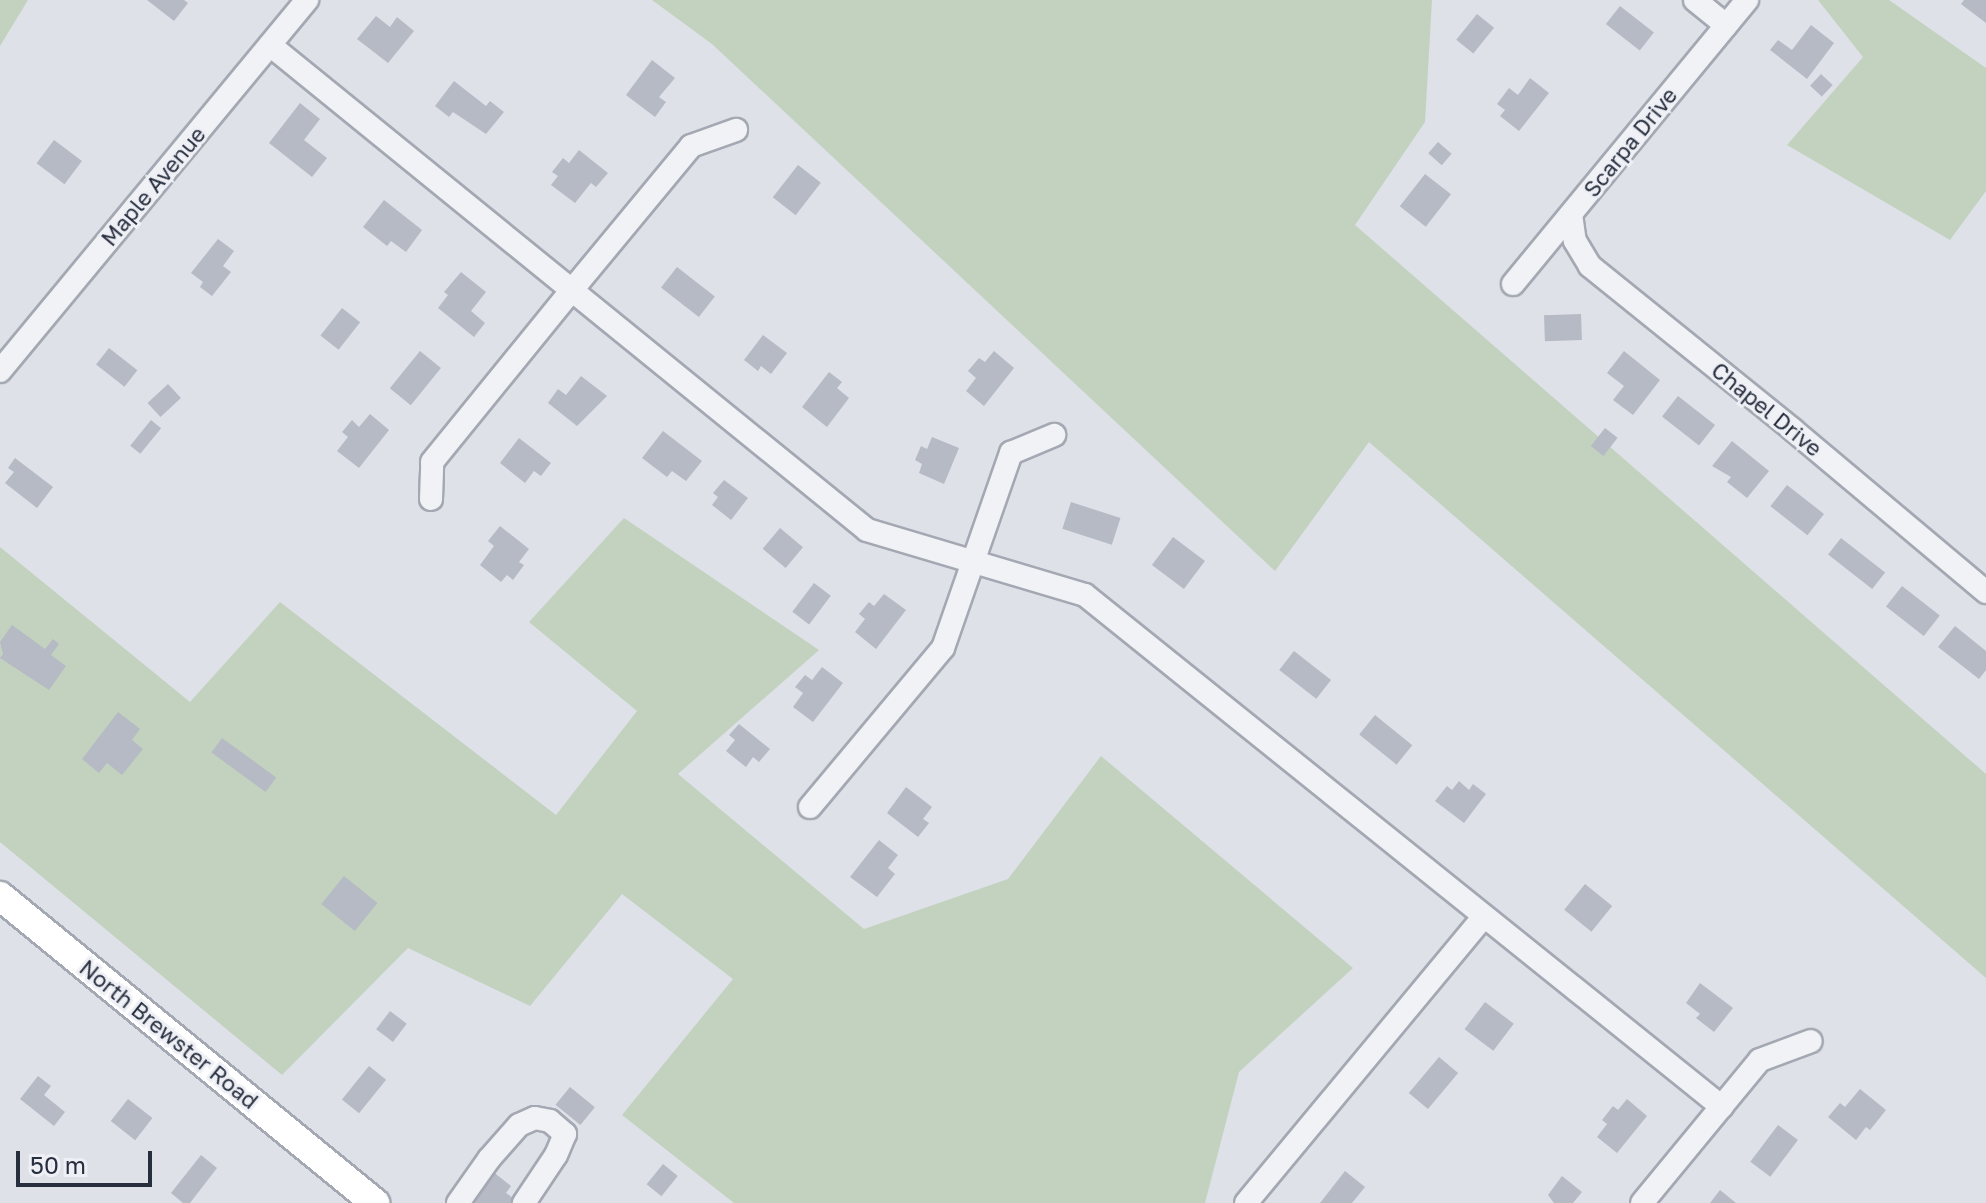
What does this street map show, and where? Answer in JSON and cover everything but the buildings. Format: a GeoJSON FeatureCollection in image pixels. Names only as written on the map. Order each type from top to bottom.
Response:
{"type":"FeatureCollection","features":[{"type":"Feature","properties":{"kind":"main road","name":"North Brewster Road"},"geometry":{"type":"LineString","coordinates":[[0,896],[375,1203]]}},
{"type":"Feature","properties":{"kind":"street","name":"Maple Avenue"},"geometry":{"type":"LineString","coordinates":[[0,371],[307,0]]}},
{"type":"Feature","properties":{"kind":"street"},"geometry":{"type":"LineString","coordinates":[[1695,0],[1726,25]]}},
{"type":"Feature","properties":{"kind":"street","name":"Scarpa Drive"},"geometry":{"type":"LineString","coordinates":[[1513,284],[1747,0]]}},
{"type":"Feature","properties":{"kind":"street"},"geometry":{"type":"LineString","coordinates":[[270,45],[867,530],[1085,595],[1483,918],[1722,1107]]}},
{"type":"Feature","properties":{"kind":"street"},"geometry":{"type":"LineString","coordinates":[[431,499],[432,462],[691,146],[736,130]]}},
{"type":"Feature","properties":{"kind":"street","name":"Chapel Drive"},"geometry":{"type":"LineString","coordinates":[[1571,214],[1575,241],[1590,266],[1793,430],[1986,592]]}},
{"type":"Feature","properties":{"kind":"street"},"geometry":{"type":"LineString","coordinates":[[810,807],[943,648],[1011,453],[1054,435]]}},
{"type":"Feature","properties":{"kind":"street"},"geometry":{"type":"LineString","coordinates":[[1246,1203],[1483,918]]}},
{"type":"Feature","properties":{"kind":"street"},"geometry":{"type":"LineString","coordinates":[[1642,1203],[1760,1060],[1811,1041]]}},
{"type":"Feature","properties":{"kind":"street"},"geometry":{"type":"LineString","coordinates":[[458,1203],[489,1159],[519,1125],[535,1118],[550,1121],[565,1134],[556,1155],[524,1203]]}},
{"type":"Feature","properties":{"kind":"green space"},"geometry":{"type":"Polygon","coordinates":[[[0,0],[28,0],[0,46],[0,0]]]}},
{"type":"Feature","properties":{"kind":"green space"},"geometry":{"type":"Polygon","coordinates":[[[652,0],[1432,0],[1425,122],[1355,225],[1986,774],[1986,978],[1369,442],[1275,571],[712,44],[652,0]]]}},
{"type":"Feature","properties":{"kind":"green space"},"geometry":{"type":"Polygon","coordinates":[[[1818,0],[1889,0],[1986,68],[1986,191],[1950,240],[1787,145],[1863,57],[1818,0]]]}},
{"type":"Feature","properties":{"kind":"green space"},"geometry":{"type":"Polygon","coordinates":[[[624,518],[819,650],[678,774],[864,929],[1008,879],[1101,756],[1353,968],[1239,1072],[1205,1203],[734,1203],[622,1115],[733,979],[622,894],[530,1006],[408,948],[282,1075],[0,842],[0,547],[190,702],[280,602],[556,815],[637,711],[529,622],[624,518]]]}}]}
